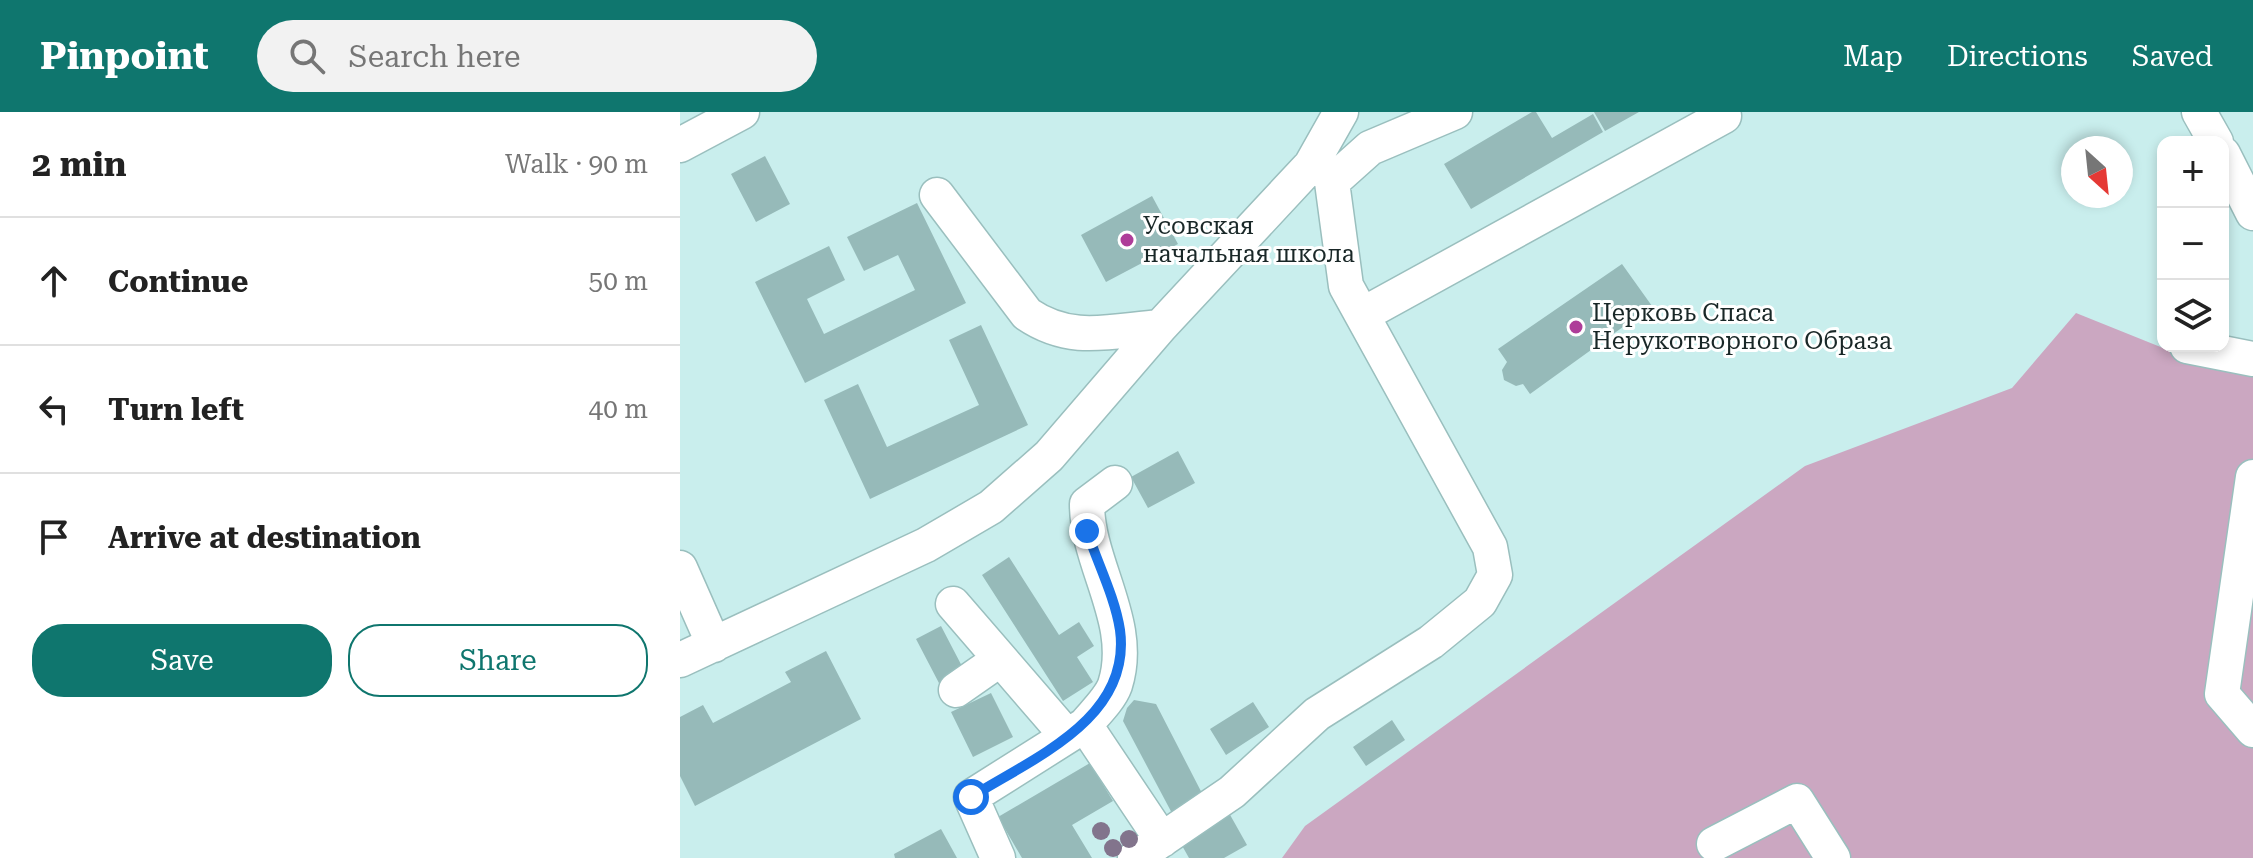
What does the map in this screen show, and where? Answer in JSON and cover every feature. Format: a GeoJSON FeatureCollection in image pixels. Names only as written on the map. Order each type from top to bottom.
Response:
{"type":"FeatureCollection","features":[{"type":"Feature","properties":{"kind":"street"},"geometry":{"type":"LineString","coordinates":[[680,145],[742,112]]}},
{"type":"Feature","properties":{"kind":"street"},"geometry":{"type":"LineString","coordinates":[[680,660],[926,545],[991,507],[1049,456],[1160,327],[1311,165],[1341,112]]}},
{"type":"Feature","properties":{"kind":"street"},"geometry":{"type":"LineString","coordinates":[[953,604],[999,660],[1076,731],[1153,850],[1232,792],[1317,714],[1431,642],[1480,602],[1495,575],[1490,547],[1346,286],[1332,182],[1370,148],[1455,112]]}},
{"type":"Feature","properties":{"kind":"street"},"geometry":{"type":"LineString","coordinates":[[2199,112],[2213,136]]}},
{"type":"Feature","properties":{"kind":"street"},"geometry":{"type":"LineString","coordinates":[[1362,315],[1724,116]]}},
{"type":"Feature","properties":{"kind":"street"},"geometry":{"type":"LineString","coordinates":[[2229,166],[2253,213]]}},
{"type":"Feature","properties":{"kind":"street"},"geometry":{"type":"LineString","coordinates":[[937,195],[1027,314],[1042,324],[1067,334],[1160,327]]}},
{"type":"Feature","properties":{"kind":"street"},"geometry":{"type":"LineString","coordinates":[[2217,352],[2253,359]]}},
{"type":"Feature","properties":{"kind":"street"},"geometry":{"type":"LineString","coordinates":[[2253,477],[2222,694],[2253,730]]}},
{"type":"Feature","properties":{"kind":"street"},"geometry":{"type":"LineString","coordinates":[[998,858],[971,797],[1076,731],[1115,686],[1120,631],[1087,531],[1087,504],[1115,483]]}},
{"type":"Feature","properties":{"kind":"street"},"geometry":{"type":"LineString","coordinates":[[680,568],[714,645]]}},
{"type":"Feature","properties":{"kind":"street"},"geometry":{"type":"LineString","coordinates":[[956,690],[999,660]]}},
{"type":"Feature","properties":{"kind":"street"},"geometry":{"type":"LineString","coordinates":[[1714,844],[1797,801],[1833,858]]}},
{"type":"Feature","properties":{"kind":"shaded area"},"geometry":{"type":"Polygon","coordinates":[[[2076,313],[2157,346],[2157,352],[2173,352],[2253,370],[2253,858],[1282,858],[1305,826],[1805,466],[2012,388],[2076,313]]]}},
{"type":"Feature","properties":{"kind":"building"},"geometry":{"type":"Polygon","coordinates":[[[1536,112],[1552,138],[1593,114],[1603,132],[1471,209],[1444,164],[1536,112]]]}},
{"type":"Feature","properties":{"kind":"building"},"geometry":{"type":"Polygon","coordinates":[[[1594,112],[1639,112],[1605,131],[1594,112]]]}},
{"type":"Feature","properties":{"kind":"building"},"geometry":{"type":"Polygon","coordinates":[[[765,156],[790,204],[756,222],[731,174],[765,156]]]}},
{"type":"Feature","properties":{"kind":"building"},"geometry":{"type":"Polygon","coordinates":[[[1152,196],[1178,244],[1106,282],[1081,235],[1152,196]]]}},
{"type":"Feature","properties":{"kind":"building"},"geometry":{"type":"Polygon","coordinates":[[[917,203],[966,303],[805,383],[755,282],[829,246],[845,280],[807,299],[824,334],[915,290],[898,255],[864,271],[847,237],[917,203]]]}},
{"type":"Feature","properties":{"kind":"building","name":"Церковь Спаса Нерукотворного Образа"},"geometry":{"type":"Polygon","coordinates":[[[1622,264],[1652,306],[1530,394],[1523,384],[1516,386],[1504,380],[1502,370],[1507,362],[1498,349],[1622,264]]]}},
{"type":"Feature","properties":{"kind":"building"},"geometry":{"type":"Polygon","coordinates":[[[981,325],[1028,425],[870,499],[824,400],[858,384],[887,447],[979,405],[949,340],[981,325]]]}},
{"type":"Feature","properties":{"kind":"building"},"geometry":{"type":"Polygon","coordinates":[[[1178,451],[1195,483],[1148,508],[1131,477],[1178,451]]]}},
{"type":"Feature","properties":{"kind":"building"},"geometry":{"type":"Polygon","coordinates":[[[1009,557],[1059,635],[1079,622],[1094,646],[1077,657],[1093,682],[1063,701],[982,575],[1009,557]]]}},
{"type":"Feature","properties":{"kind":"building"},"geometry":{"type":"Polygon","coordinates":[[[941,626],[965,672],[940,685],[916,639],[941,626]]]}},
{"type":"Feature","properties":{"kind":"building"},"geometry":{"type":"Polygon","coordinates":[[[826,651],[861,719],[695,806],[680,776],[680,717],[703,705],[713,723],[791,682],[785,672],[826,651]]]}},
{"type":"Feature","properties":{"kind":"building"},"geometry":{"type":"Polygon","coordinates":[[[991,693],[1013,737],[973,757],[951,712],[991,693]]]}},
{"type":"Feature","properties":{"kind":"building"},"geometry":{"type":"Polygon","coordinates":[[[1134,700],[1156,704],[1206,801],[1174,817],[1123,721],[1127,708],[1134,700]]]}},
{"type":"Feature","properties":{"kind":"building"},"geometry":{"type":"Polygon","coordinates":[[[1253,702],[1269,727],[1226,755],[1210,729],[1253,702]]]}},
{"type":"Feature","properties":{"kind":"building"},"geometry":{"type":"Polygon","coordinates":[[[1392,720],[1405,740],[1366,766],[1353,747],[1392,720]]]}},
{"type":"Feature","properties":{"kind":"building"},"geometry":{"type":"Polygon","coordinates":[[[1090,763],[1113,801],[1072,825],[1092,858],[1022,858],[998,817],[1090,763]]]}},
{"type":"Feature","properties":{"kind":"building"},"geometry":{"type":"Polygon","coordinates":[[[1229,813],[1247,845],[1224,858],[1189,858],[1180,842],[1229,813]]]}},
{"type":"Feature","properties":{"kind":"building"},"geometry":{"type":"Polygon","coordinates":[[[941,829],[957,858],[895,858],[894,854],[941,829]]]}},
{"type":"Feature","properties":{"kind":"place","name":"Усовская начальная школа"},"geometry":{"type":"Point","coordinates":[1127,240]}},
{"type":"Feature","properties":{"kind":"place","name":"Церковь Спаса Нерукотворного Образа"},"geometry":{"type":"Point","coordinates":[1576,327]}},
{"type":"Feature","properties":{"kind":"route"},"geometry":{"type":"LineString","coordinates":[[971,797],[1085,725],[1115,686],[1120,631],[1087,531]]}}]}
